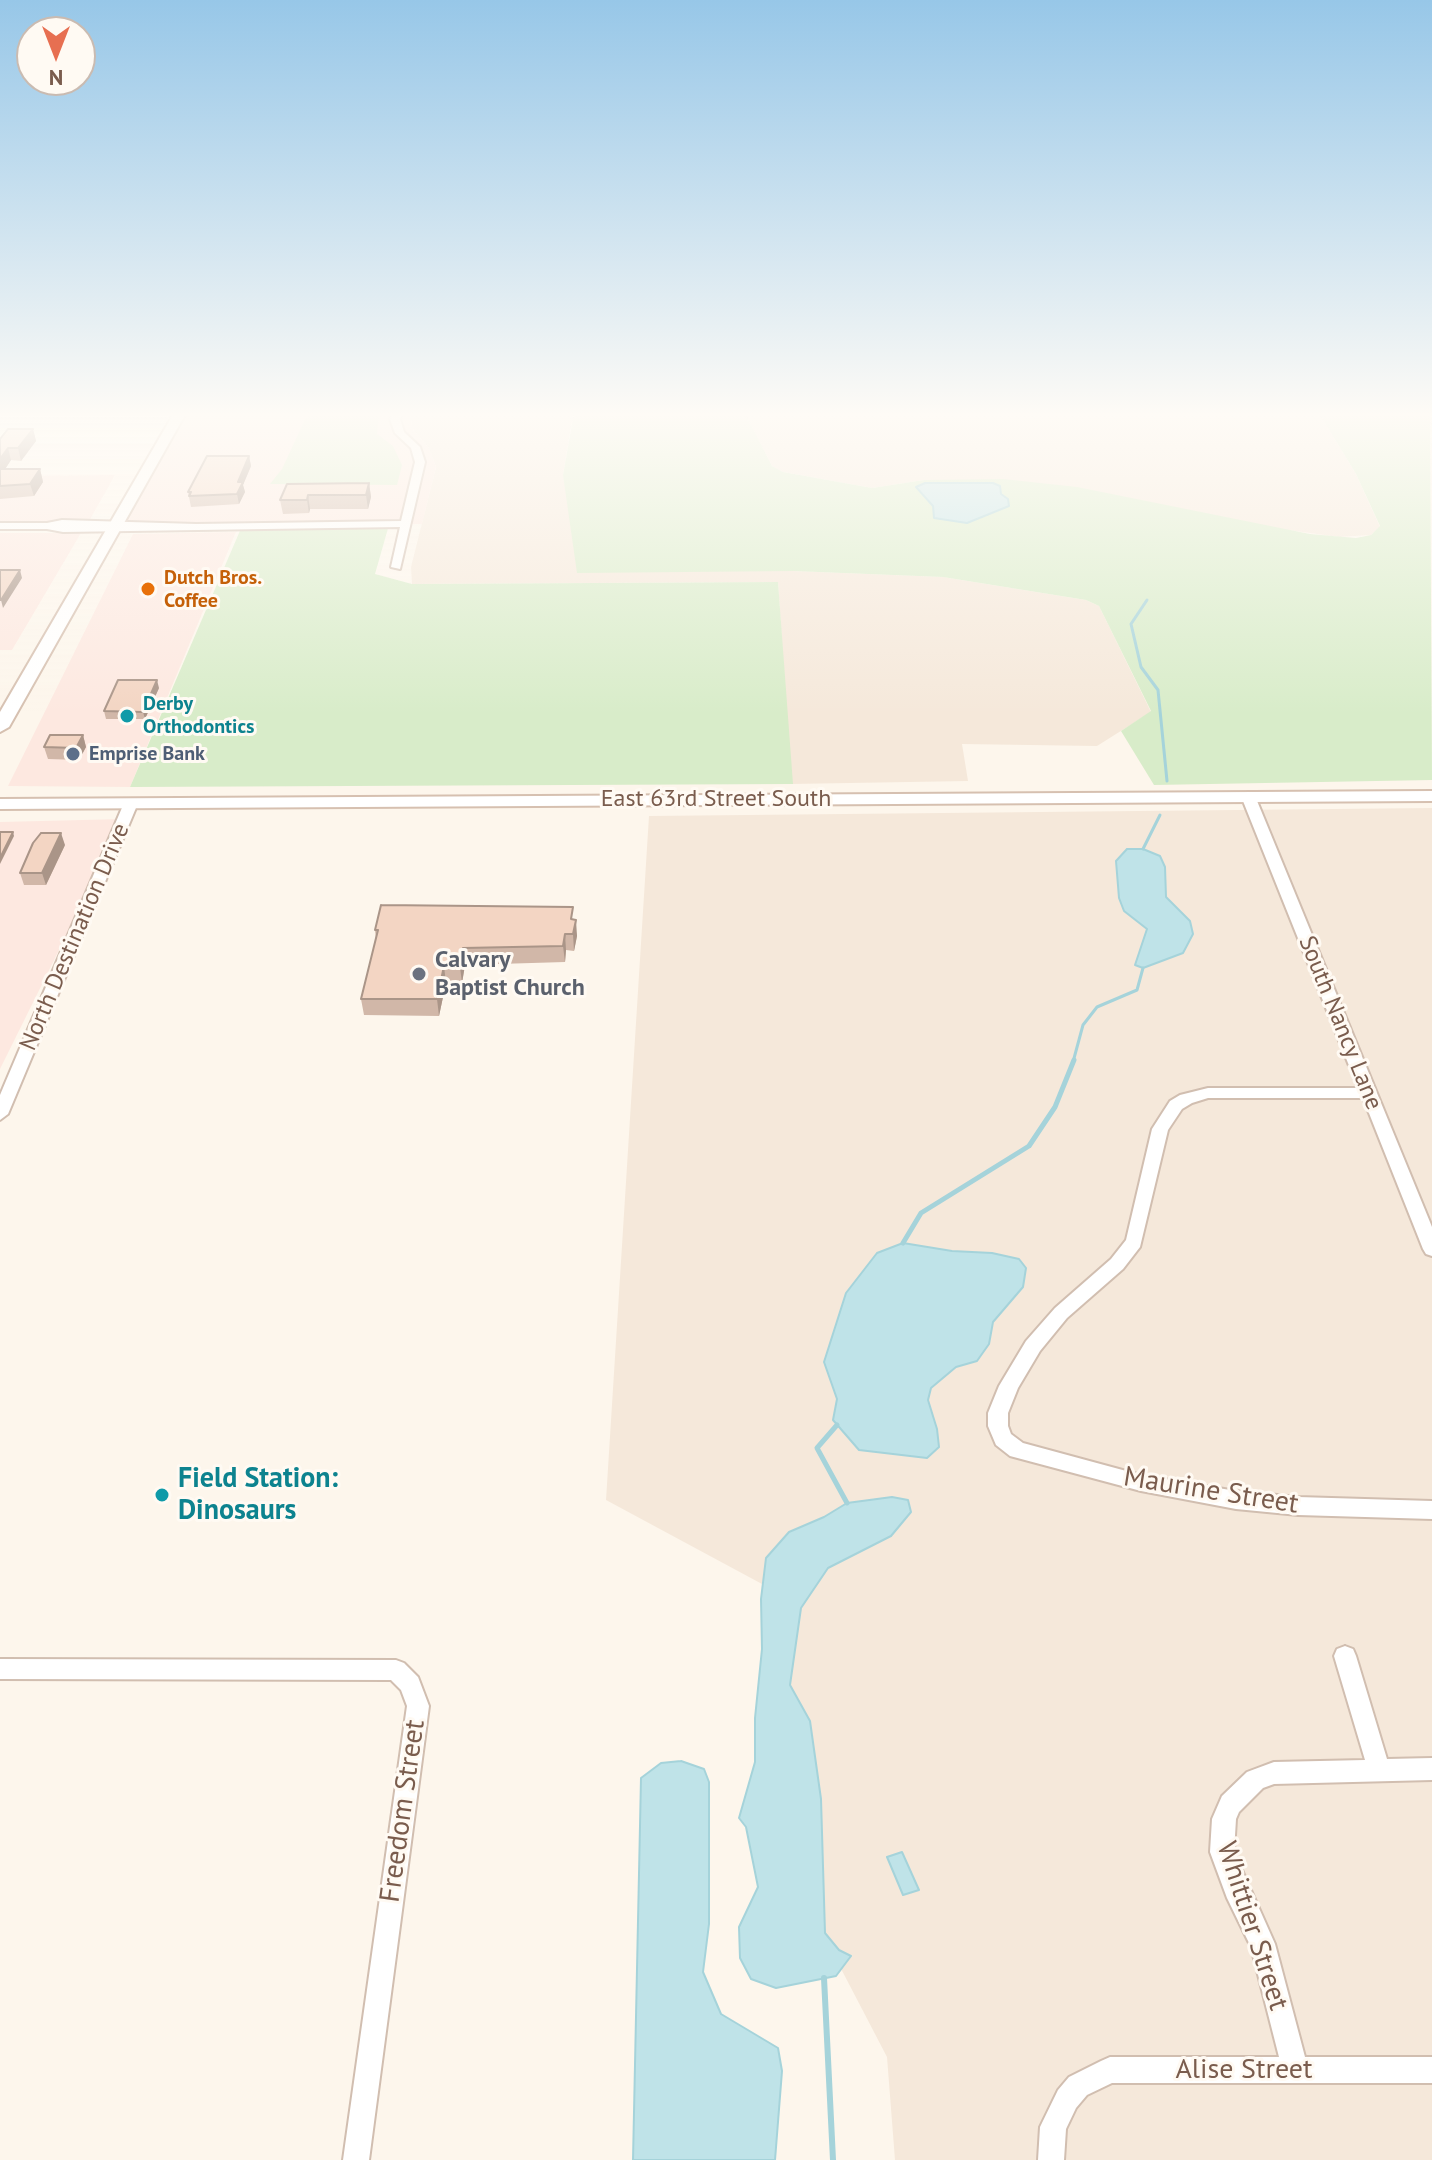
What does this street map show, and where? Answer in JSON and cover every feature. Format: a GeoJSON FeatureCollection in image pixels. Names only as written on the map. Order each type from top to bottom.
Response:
{"type":"FeatureCollection","features":[{"type":"Feature","properties":{"kind":"main road"},"geometry":{"type":"LineString","coordinates":[[0,727],[122,514]]}},
{"type":"Feature","properties":{"kind":"main road","name":"East 63rd Street South"},"geometry":{"type":"LineString","coordinates":[[0,804],[1432,796]]}},
{"type":"Feature","properties":{"kind":"main road"},"geometry":{"type":"LineString","coordinates":[[0,812],[24,804]]}},
{"type":"Feature","properties":{"kind":"street"},"geometry":{"type":"LineString","coordinates":[[396,567],[408,514]]}},
{"type":"Feature","properties":{"kind":"street"},"geometry":{"type":"LineString","coordinates":[[0,526],[406,524]]}},
{"type":"Feature","properties":{"kind":"street","name":"South Nancy Lane"},"geometry":{"type":"LineString","coordinates":[[1248,796],[1432,1249]]}},
{"type":"Feature","properties":{"kind":"street","name":"North Destination Drive"},"geometry":{"type":"LineString","coordinates":[[0,1114],[131,803]]}},
{"type":"Feature","properties":{"kind":"street","name":"Maurine Street"},"geometry":{"type":"LineString","coordinates":[[1368,1093],[1208,1093],[1176,1105],[1160,1129],[1134,1242],[1117,1264],[1061,1313],[1033,1346],[1009,1386],[998,1413],[1000,1434],[1017,1450],[1141,1483],[1209,1495],[1298,1506],[1432,1510]]}},
{"type":"Feature","properties":{"kind":"street"},"geometry":{"type":"LineString","coordinates":[[1345,1656],[1379,1769]]}},
{"type":"Feature","properties":{"kind":"street","name":"Freedom Street"},"geometry":{"type":"LineString","coordinates":[[0,1669],[396,1670],[410,1684],[418,1706],[356,2160]]}},
{"type":"Feature","properties":{"kind":"street","name":"Whittier Street"},"geometry":{"type":"LineString","coordinates":[[1295,2070],[1263,1944],[1222,1852],[1224,1819],[1230,1804],[1255,1780],[1274,1773],[1432,1769]]}},
{"type":"Feature","properties":{"kind":"street","name":"Alise Street"},"geometry":{"type":"LineString","coordinates":[[1051,2160],[1053,2127],[1067,2099],[1078,2086],[1110,2070],[1432,2070]]}},
{"type":"Feature","properties":{"kind":"shaded area"},"geometry":{"type":"Polygon","coordinates":[[[0,514],[93,514],[88,523],[0,523],[0,514]]]}},
{"type":"Feature","properties":{"kind":"shaded area"},"geometry":{"type":"Polygon","coordinates":[[[121,514],[425,514],[422,524],[113,528],[121,514]]]}},
{"type":"Feature","properties":{"kind":"shaded area"},"geometry":{"type":"Polygon","coordinates":[[[424,514],[656,514],[793,571],[943,577],[1086,600],[1099,606],[1151,712],[1097,746],[962,744],[968,781],[791,784],[778,582],[412,584],[411,567],[424,514]]]}},
{"type":"Feature","properties":{"kind":"shaded area"},"geometry":{"type":"Polygon","coordinates":[[[1170,514],[1374,514],[1380,527],[1371,535],[1339,537],[1170,514]]]}},
{"type":"Feature","properties":{"kind":"shaded area"},"geometry":{"type":"Polygon","coordinates":[[[236,532],[130,787],[8,786],[133,534],[236,532]]]}},
{"type":"Feature","properties":{"kind":"shaded area"},"geometry":{"type":"Polygon","coordinates":[[[0,533],[81,533],[12,650],[0,650],[0,533]]]}},
{"type":"Feature","properties":{"kind":"shaded area"},"geometry":{"type":"Polygon","coordinates":[[[1432,808],[1432,2160],[895,2160],[887,2057],[825,1938],[790,1685],[801,1605],[606,1500],[649,816],[1432,808]]]}},
{"type":"Feature","properties":{"kind":"shaded area"},"geometry":{"type":"Polygon","coordinates":[[[124,819],[0,1069],[0,822],[124,819]]]}},
{"type":"Feature","properties":{"kind":"green space"},"geometry":{"type":"Polygon","coordinates":[[[569,514],[1210,514],[1310,534],[1356,538],[1371,535],[1380,526],[1374,514],[1431,514],[1432,780],[1154,785],[1121,731],[1151,711],[1099,606],[1086,600],[943,577],[793,571],[577,573],[569,514]]]}},
{"type":"Feature","properties":{"kind":"green space"},"geometry":{"type":"Polygon","coordinates":[[[389,525],[375,574],[412,584],[778,582],[793,784],[130,787],[242,526],[389,525]]]}},
{"type":"Feature","properties":{"kind":"water"},"geometry":{"type":"Polygon","coordinates":[[[934,514],[990,514],[967,523],[934,518],[934,514]]]}},
{"type":"Feature","properties":{"kind":"water"},"geometry":{"type":"Polygon","coordinates":[[[1127,849],[1143,849],[1160,856],[1165,867],[1166,897],[1190,921],[1193,934],[1183,953],[1143,968],[1135,965],[1147,929],[1124,911],[1119,898],[1116,861],[1127,849]]]}},
{"type":"Feature","properties":{"kind":"water"},"geometry":{"type":"Polygon","coordinates":[[[903,1243],[952,1251],[992,1253],[1019,1259],[1026,1268],[1023,1287],[993,1322],[989,1344],[977,1361],[956,1367],[931,1388],[928,1400],[939,1447],[927,1458],[859,1450],[833,1420],[837,1399],[824,1362],[846,1293],[877,1253],[903,1243]]]}},
{"type":"Feature","properties":{"kind":"water"},"geometry":{"type":"Polygon","coordinates":[[[892,1497],[908,1500],[911,1512],[891,1536],[828,1568],[801,1608],[790,1685],[810,1721],[821,1799],[825,1933],[839,1950],[851,1956],[836,1976],[776,1988],[751,1979],[740,1958],[739,1927],[758,1887],[746,1827],[739,1818],[755,1762],[755,1718],[762,1649],[761,1599],[766,1558],[789,1532],[847,1503],[892,1497]]]}},
{"type":"Feature","properties":{"kind":"water"},"geometry":{"type":"Polygon","coordinates":[[[681,1761],[704,1769],[709,1782],[709,1924],[703,1972],[721,2014],[778,2048],[782,2071],[775,2160],[633,2160],[641,1778],[661,1763],[681,1761]]]}},
{"type":"Feature","properties":{"kind":"water"},"geometry":{"type":"Polygon","coordinates":[[[902,1852],[919,1890],[903,1895],[887,1857],[902,1852]]]}},
{"type":"Feature","properties":{"kind":"building"},"geometry":{"type":"Polygon","coordinates":[[[0,570],[20,570],[1,600],[0,600],[0,570]]]}},
{"type":"Feature","properties":{"kind":"building"},"geometry":{"type":"Polygon","coordinates":[[[118,680],[157,680],[143,712],[104,711],[118,680]]]}},
{"type":"Feature","properties":{"kind":"building"},"geometry":{"type":"Polygon","coordinates":[[[50,735],[83,735],[76,748],[44,747],[50,735]]]}},
{"type":"Feature","properties":{"kind":"building"},"geometry":{"type":"Polygon","coordinates":[[[0,832],[13,832],[0,858],[0,832]]]}},
{"type":"Feature","properties":{"kind":"building"},"geometry":{"type":"Polygon","coordinates":[[[41,833],[61,833],[42,873],[20,873],[33,843],[41,833]]]}},
{"type":"Feature","properties":{"kind":"building","name":"Calvary Baptist Church"},"geometry":{"type":"Polygon","coordinates":[[[381,905],[573,907],[571,919],[576,920],[573,934],[565,934],[563,946],[463,948],[460,967],[444,966],[437,999],[361,999],[381,905]]]}},
{"type":"Feature","properties":{"kind":"waterway"},"geometry":{"type":"LineString","coordinates":[[1147,600],[1131,624],[1141,667],[1158,690],[1167,781]]}},
{"type":"Feature","properties":{"kind":"waterway"},"geometry":{"type":"LineString","coordinates":[[1143,849],[1160,815]]}},
{"type":"Feature","properties":{"kind":"waterway"},"geometry":{"type":"LineString","coordinates":[[1073,1062],[1083,1025],[1097,1007],[1137,990],[1143,968]]}},
{"type":"Feature","properties":{"kind":"waterway"},"geometry":{"type":"LineString","coordinates":[[903,1243],[921,1213],[1029,1146],[1055,1107],[1074,1060]]}},
{"type":"Feature","properties":{"kind":"waterway"},"geometry":{"type":"LineString","coordinates":[[837,1425],[817,1448],[847,1503]]}},
{"type":"Feature","properties":{"kind":"waterway"},"geometry":{"type":"LineString","coordinates":[[824,1978],[833,2160]]}},
{"type":"Feature","properties":{"kind":"place","name":"Dutch Bros. Coffee"},"geometry":{"type":"Point","coordinates":[148,589]}},
{"type":"Feature","properties":{"kind":"place","name":"Derby Orthodontics"},"geometry":{"type":"Point","coordinates":[127,716]}},
{"type":"Feature","properties":{"kind":"place","name":"Emprise Bank"},"geometry":{"type":"Point","coordinates":[73,754]}},
{"type":"Feature","properties":{"kind":"place","name":"Calvary Baptist Church"},"geometry":{"type":"Point","coordinates":[419,974]}},
{"type":"Feature","properties":{"kind":"place","name":"Field Station: Dinosaurs"},"geometry":{"type":"Point","coordinates":[162,1495]}}]}
